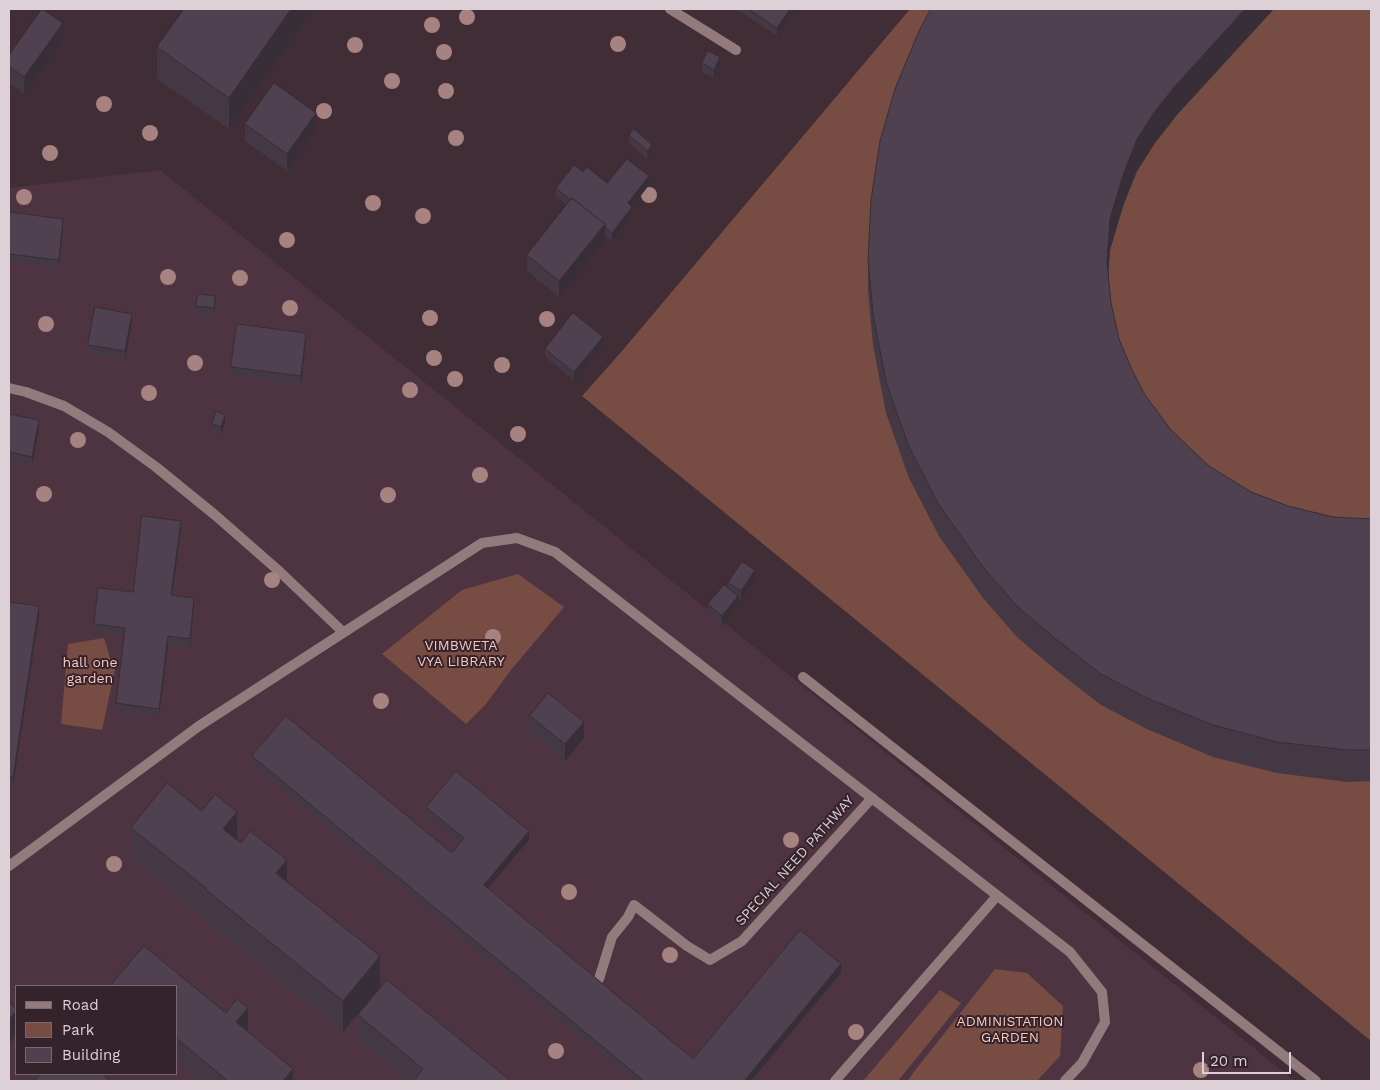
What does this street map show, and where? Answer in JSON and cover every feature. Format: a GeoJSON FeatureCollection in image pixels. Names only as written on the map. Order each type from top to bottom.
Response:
{"type":"FeatureCollection","features":[{"type":"Feature","properties":{"kind":"street"},"geometry":{"type":"LineString","coordinates":[[670,9],[736,50]]}},
{"type":"Feature","properties":{"kind":"street"},"geometry":{"type":"LineString","coordinates":[[9,388],[64,406],[108,432],[156,467],[279,571],[343,632]]}},
{"type":"Feature","properties":{"kind":"street"},"geometry":{"type":"LineString","coordinates":[[9,866],[198,726],[343,632],[482,543],[517,538],[555,552],[1070,952],[1102,992],[1105,1022],[1082,1063],[1065,1081]]}},
{"type":"Feature","properties":{"kind":"street"},"geometry":{"type":"LineString","coordinates":[[803,677],[1316,1081]]}},
{"type":"Feature","properties":{"kind":"street","name":"SPECIAL NEED PATHWAY"},"geometry":{"type":"LineString","coordinates":[[599,979],[612,937],[628,917],[634,905],[687,946],[710,960],[742,941],[872,798]]}},
{"type":"Feature","properties":{"kind":"street"},"geometry":{"type":"LineString","coordinates":[[835,1081],[997,896]]}},
{"type":"Feature","properties":{"kind":"shaded area"},"geometry":{"type":"Polygon","coordinates":[[[160,170],[1295,1081],[9,1081],[9,188],[160,170]]]}},
{"type":"Feature","properties":{"kind":"green space"},"geometry":{"type":"Polygon","coordinates":[[[910,9],[1371,9],[1371,1041],[582,396],[910,9]]]}},
{"type":"Feature","properties":{"kind":"green space","name":"VIMBWETA VYA LIBRARY"},"geometry":{"type":"Polygon","coordinates":[[[518,574],[564,607],[511,670],[486,704],[466,724],[382,654],[462,590],[518,574]]]}},
{"type":"Feature","properties":{"kind":"green space","name":"hall one garden"},"geometry":{"type":"Polygon","coordinates":[[[104,638],[110,658],[116,665],[102,730],[61,724],[68,644],[104,638]]]}},
{"type":"Feature","properties":{"kind":"green space","name":"ADMINISTATION GARDEN"},"geometry":{"type":"Polygon","coordinates":[[[995,969],[1027,973],[1063,1006],[1060,1056],[1037,1081],[908,1081],[913,1073],[995,969]]]}},
{"type":"Feature","properties":{"kind":"green space"},"geometry":{"type":"Polygon","coordinates":[[[940,990],[961,1003],[898,1081],[863,1081],[940,990]]]}},
{"type":"Feature","properties":{"kind":"building"},"geometry":{"type":"Polygon","coordinates":[[[42,9],[63,23],[24,77],[9,66],[9,55],[42,9]]]}},
{"type":"Feature","properties":{"kind":"building"},"geometry":{"type":"Polygon","coordinates":[[[184,9],[291,9],[229,98],[157,47],[184,9]]]}},
{"type":"Feature","properties":{"kind":"building"},"geometry":{"type":"Polygon","coordinates":[[[749,9],[790,9],[777,28],[749,9]]]}},
{"type":"Feature","properties":{"kind":"building"},"geometry":{"type":"Polygon","coordinates":[[[931,9],[1245,9],[1176,85],[1155,111],[1137,139],[1123,175],[1110,219],[1107,261],[1111,303],[1119,339],[1145,395],[1171,430],[1209,466],[1251,492],[1288,506],[1333,517],[1371,519],[1371,750],[1347,750],[1277,742],[1213,725],[1147,698],[1101,674],[1017,606],[983,567],[939,505],[909,447],[886,382],[873,314],[868,259],[871,200],[880,141],[895,89],[919,31],[931,9]]]}},
{"type":"Feature","properties":{"kind":"building"},"geometry":{"type":"Polygon","coordinates":[[[708,51],[720,57],[714,70],[702,63],[708,51]]]}},
{"type":"Feature","properties":{"kind":"building"},"geometry":{"type":"Polygon","coordinates":[[[274,83],[316,113],[287,154],[245,124],[274,83]]]}},
{"type":"Feature","properties":{"kind":"building"},"geometry":{"type":"Polygon","coordinates":[[[634,129],[652,145],[647,151],[629,135],[634,129]]]}},
{"type":"Feature","properties":{"kind":"building"},"geometry":{"type":"Polygon","coordinates":[[[627,159],[649,176],[628,203],[632,207],[612,233],[605,227],[605,224],[556,188],[574,165],[583,172],[587,167],[607,183],[627,159]]]}},
{"type":"Feature","properties":{"kind":"building"},"geometry":{"type":"Polygon","coordinates":[[[572,198],[605,224],[559,281],[527,255],[572,198]]]}},
{"type":"Feature","properties":{"kind":"building"},"geometry":{"type":"Polygon","coordinates":[[[9,212],[63,219],[59,260],[9,254],[9,212]]]}},
{"type":"Feature","properties":{"kind":"building"},"geometry":{"type":"Polygon","coordinates":[[[198,294],[215,296],[214,308],[196,306],[198,294]]]}},
{"type":"Feature","properties":{"kind":"building"},"geometry":{"type":"Polygon","coordinates":[[[95,307],[132,314],[125,351],[88,345],[95,307]]]}},
{"type":"Feature","properties":{"kind":"building"},"geometry":{"type":"Polygon","coordinates":[[[573,313],[603,337],[574,372],[545,349],[573,313]]]}},
{"type":"Feature","properties":{"kind":"building"},"geometry":{"type":"Polygon","coordinates":[[[237,324],[306,333],[301,376],[231,367],[237,324]]]}},
{"type":"Feature","properties":{"kind":"building"},"geometry":{"type":"Polygon","coordinates":[[[216,411],[225,415],[221,427],[212,424],[216,411]]]}},
{"type":"Feature","properties":{"kind":"building"},"geometry":{"type":"Polygon","coordinates":[[[9,414],[39,420],[32,457],[9,452],[9,414]]]}},
{"type":"Feature","properties":{"kind":"building"},"geometry":{"type":"Polygon","coordinates":[[[142,516],[181,521],[171,595],[194,598],[190,639],[168,636],[159,709],[116,703],[125,628],[94,624],[98,588],[133,592],[142,516]]]}},
{"type":"Feature","properties":{"kind":"building"},"geometry":{"type":"Polygon","coordinates":[[[742,562],[755,570],[741,591],[728,583],[742,562]]]}},
{"type":"Feature","properties":{"kind":"building"},"geometry":{"type":"Polygon","coordinates":[[[724,585],[738,596],[722,616],[708,604],[724,585]]]}},
{"type":"Feature","properties":{"kind":"building"},"geometry":{"type":"Polygon","coordinates":[[[9,602],[39,606],[13,778],[9,777],[9,602]]]}},
{"type":"Feature","properties":{"kind":"building"},"geometry":{"type":"Polygon","coordinates":[[[548,693],[584,722],[565,744],[530,716],[548,693]]]}},
{"type":"Feature","properties":{"kind":"building"},"geometry":{"type":"Polygon","coordinates":[[[286,716],[452,853],[464,838],[426,807],[456,771],[529,831],[484,885],[693,1059],[800,930],[841,964],[744,1081],[644,1081],[252,756],[286,716]]]}},
{"type":"Feature","properties":{"kind":"building"},"geometry":{"type":"Polygon","coordinates":[[[167,783],[202,811],[215,794],[237,812],[223,829],[241,843],[250,831],[287,860],[276,873],[380,956],[343,1001],[131,828],[167,783]]]}},
{"type":"Feature","properties":{"kind":"building"},"geometry":{"type":"Polygon","coordinates":[[[144,946],[226,1013],[237,999],[248,1008],[236,1022],[293,1069],[283,1081],[228,1081],[178,1040],[178,985],[112,984],[144,946]]]}},
{"type":"Feature","properties":{"kind":"building"},"geometry":{"type":"Polygon","coordinates":[[[387,980],[511,1081],[413,1081],[423,1069],[358,1015],[387,980]]]}},
{"type":"Feature","properties":{"kind":"building"},"geometry":{"type":"Polygon","coordinates":[[[9,1003],[15,1008],[15,1012],[9,1020],[9,1003]]]}},
{"type":"Feature","properties":{"kind":"building"},"geometry":{"type":"Polygon","coordinates":[[[40,1075],[103,1075],[111,1081],[34,1081],[40,1075]]]}}]}
